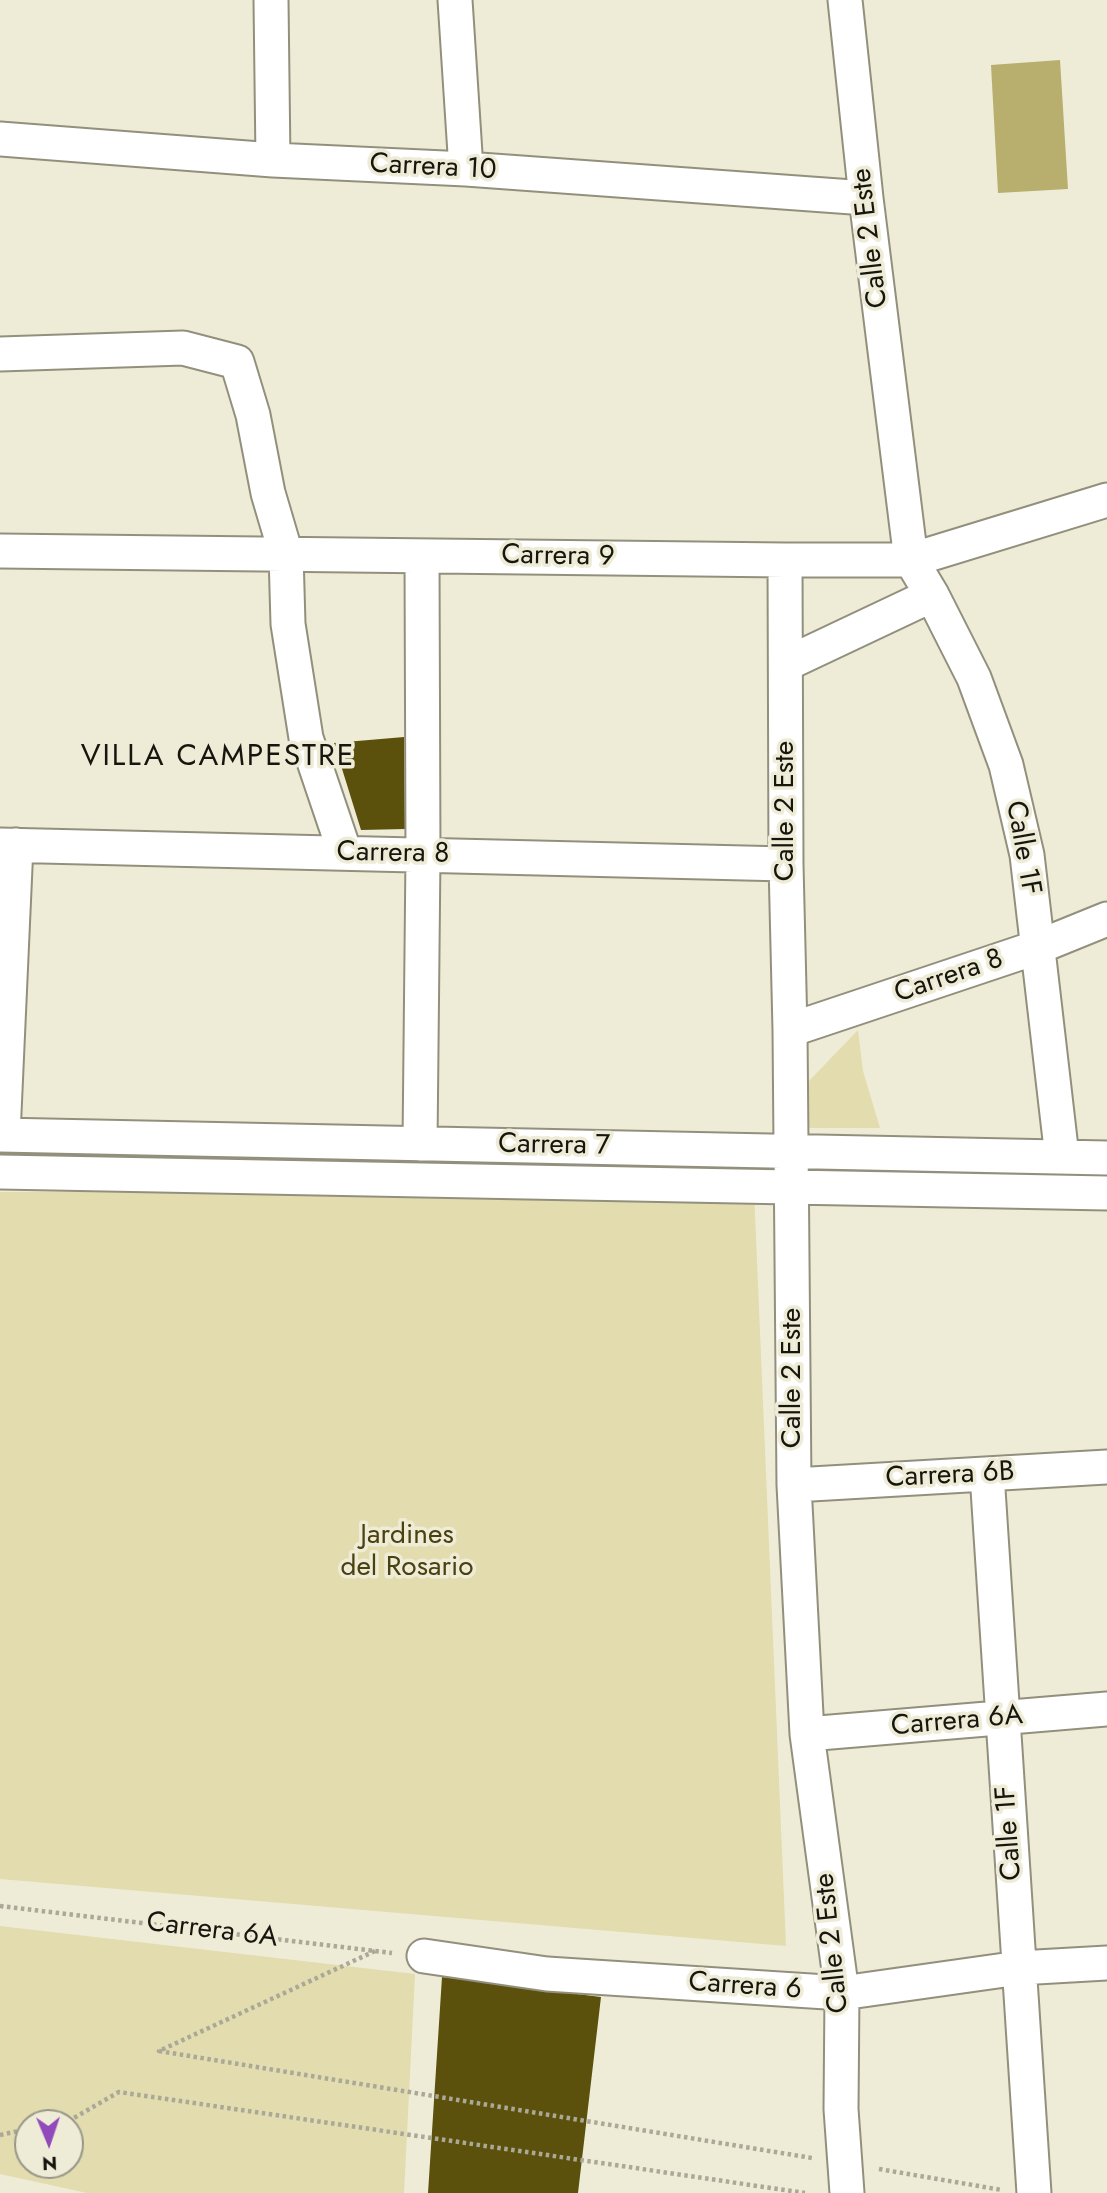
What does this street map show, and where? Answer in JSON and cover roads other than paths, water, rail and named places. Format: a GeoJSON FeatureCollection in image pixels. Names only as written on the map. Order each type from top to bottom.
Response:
{"type":"FeatureCollection","features":[{"type":"Feature","properties":{"kind":"street"},"geometry":{"type":"LineString","coordinates":[[271,0],[273,160]]}},
{"type":"Feature","properties":{"kind":"street"},"geometry":{"type":"LineString","coordinates":[[455,0],[466,169]]}},
{"type":"Feature","properties":{"kind":"street","name":"Calle 2 Este"},"geometry":{"type":"LineString","coordinates":[[845,0],[866,198],[911,560]]}},
{"type":"Feature","properties":{"kind":"street","name":"Carrera 10"},"geometry":{"type":"LineString","coordinates":[[0,139],[273,160],[466,169],[866,198]]}},
{"type":"Feature","properties":{"kind":"street"},"geometry":{"type":"LineString","coordinates":[[0,354],[183,348],[237,362],[253,415],[268,493],[286,554],[288,624],[306,738],[345,853]]}},
{"type":"Feature","properties":{"kind":"street","name":"Carrera 9"},"geometry":{"type":"LineString","coordinates":[[0,551],[911,560],[1107,500]]}},
{"type":"Feature","properties":{"kind":"street"},"geometry":{"type":"LineString","coordinates":[[420,1144],[422,556]]}},
{"type":"Feature","properties":{"kind":"street","name":"Calle 2 Este"},"geometry":{"type":"LineString","coordinates":[[785,560],[794,1485],[807,1734],[842,1993],[841,2109],[847,2193]]}},
{"type":"Feature","properties":{"kind":"street","name":"Calle 1F"},"geometry":{"type":"LineString","coordinates":[[911,560],[974,678],[1006,765],[1027,855],[1062,1157]]}},
{"type":"Feature","properties":{"kind":"street"},"geometry":{"type":"LineString","coordinates":[[786,664],[932,595]]}},
{"type":"Feature","properties":{"kind":"street"},"geometry":{"type":"LineString","coordinates":[[1,1135],[8,845]]}},
{"type":"Feature","properties":{"kind":"street","name":"Carrera 8"},"geometry":{"type":"LineString","coordinates":[[8,845],[786,864]]}},
{"type":"Feature","properties":{"kind":"street","name":"Carrera 8"},"geometry":{"type":"LineString","coordinates":[[790,1030],[1038,947],[1107,919]]}},
{"type":"Feature","properties":{"kind":"street","name":"Carrera 7"},"geometry":{"type":"LineString","coordinates":[[1,1135],[1107,1158]]}},
{"type":"Feature","properties":{"kind":"street","name":"Carrera 7"},"geometry":{"type":"LineString","coordinates":[[0,1172],[1107,1193]]}},
{"type":"Feature","properties":{"kind":"street","name":"Carrera 6B"},"geometry":{"type":"LineString","coordinates":[[794,1485],[1107,1467]]}},
{"type":"Feature","properties":{"kind":"street","name":"Calle 1F"},"geometry":{"type":"LineString","coordinates":[[987,1474],[1019,1968],[1021,2192]]}},
{"type":"Feature","properties":{"kind":"street","name":"Carrera 6A"},"geometry":{"type":"LineString","coordinates":[[807,1734],[1107,1709]]}},
{"type":"Feature","properties":{"kind":"street","name":"Carrera 6"},"geometry":{"type":"LineString","coordinates":[[424,1956],[547,1974],[842,1993],[1019,1968],[1107,1963]]}},
{"type":"Feature","properties":{"kind":"district","name":"VILLA CAMPESTRE"},"geometry":{"type":"Point","coordinates":[218,758]}},
{"type":"Feature","properties":{"kind":"park label","name":"Jardines del Rosario"},"geometry":{"type":"Point","coordinates":[407,1552]}}]}
